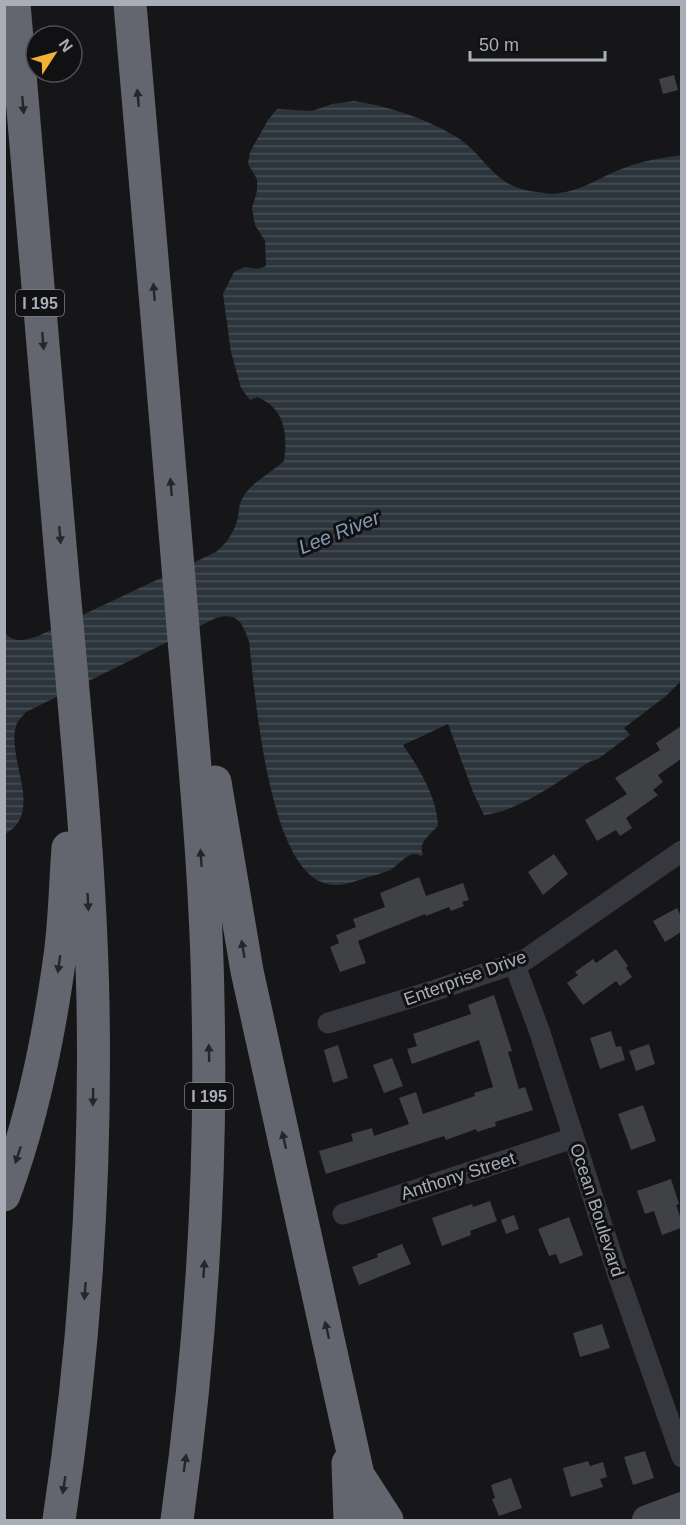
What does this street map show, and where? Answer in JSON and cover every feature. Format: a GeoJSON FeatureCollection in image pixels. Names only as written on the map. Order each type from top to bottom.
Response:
{"type":"FeatureCollection","features":[{"type":"Feature","properties":{"kind":"highway","name":"I 195"},"geometry":{"type":"LineString","coordinates":[[14,4],[76,723],[93,1012],[88,1252],[82,1329],[59,1521]]}},
{"type":"Feature","properties":{"kind":"highway","name":"I 195"},"geometry":{"type":"LineString","coordinates":[[130,4],[186,660],[206,934],[208,1198],[193,1396],[177,1521]]}},
{"type":"Feature","properties":{"kind":"highway"},"geometry":{"type":"LineString","coordinates":[[186,660],[213,774],[249,981],[358,1475],[387,1521]]}},
{"type":"Feature","properties":{"kind":"highway"},"geometry":{"type":"LineString","coordinates":[[4,1195],[31,1112],[60,961],[76,723]]}},
{"type":"Feature","properties":{"kind":"highway"},"geometry":{"type":"LineString","coordinates":[[339,1387],[348,1466],[350,1521]]}},
{"type":"Feature","properties":{"kind":"street","name":"Enterprise Drive"},"geometry":{"type":"LineString","coordinates":[[328,1023],[525,960],[681,851]]}},
{"type":"Feature","properties":{"kind":"street","name":"Ocean Boulevard"},"geometry":{"type":"LineString","coordinates":[[514,963],[539,1030],[619,1278],[681,1457]]}},
{"type":"Feature","properties":{"kind":"street","name":"Anthony Street"},"geometry":{"type":"LineString","coordinates":[[343,1214],[573,1138]]}},
{"type":"Feature","properties":{"kind":"water","name":"Lee River"},"geometry":{"type":"Polygon","coordinates":[[[354,101],[405,113],[430,123],[464,143],[509,184],[537,192],[555,194],[568,191],[631,166],[681,155],[681,681],[666,696],[624,728],[630,735],[598,759],[526,801],[498,812],[484,815],[448,724],[403,745],[431,794],[438,826],[423,842],[421,856],[412,854],[390,870],[357,881],[341,885],[330,884],[324,883],[305,870],[290,845],[277,813],[261,736],[249,641],[244,629],[234,618],[216,618],[26,712],[17,723],[14,736],[22,783],[22,812],[17,824],[5,834],[4,632],[16,640],[38,636],[216,552],[233,532],[240,503],[246,493],[284,461],[285,432],[279,415],[274,408],[257,397],[250,400],[241,388],[231,352],[223,294],[234,272],[245,267],[258,269],[266,266],[265,241],[255,225],[252,208],[257,191],[257,179],[248,164],[250,152],[277,109],[312,111],[332,104],[354,101]]]}},
{"type":"Feature","properties":{"kind":"building"},"geometry":{"type":"Polygon","coordinates":[[[674,75],[678,90],[663,94],[659,79],[674,75]]]}},
{"type":"Feature","properties":{"kind":"building"},"geometry":{"type":"Polygon","coordinates":[[[681,726],[681,759],[658,775],[663,782],[653,790],[658,795],[626,818],[632,828],[620,836],[616,830],[597,841],[585,820],[627,794],[615,778],[660,750],[656,743],[681,726]]]}},
{"type":"Feature","properties":{"kind":"building"},"geometry":{"type":"Polygon","coordinates":[[[554,854],[568,874],[543,895],[528,872],[554,854]]]}},
{"type":"Feature","properties":{"kind":"building"},"geometry":{"type":"Polygon","coordinates":[[[419,877],[426,896],[463,883],[469,900],[462,902],[464,906],[451,911],[449,907],[426,916],[425,914],[358,941],[366,963],[340,972],[330,947],[339,943],[336,935],[356,927],[353,919],[385,907],[380,893],[419,877]]]}},
{"type":"Feature","properties":{"kind":"building"},"geometry":{"type":"Polygon","coordinates":[[[677,908],[681,916],[681,932],[665,942],[653,921],[677,908]]]}},
{"type":"Feature","properties":{"kind":"building"},"geometry":{"type":"Polygon","coordinates":[[[616,949],[628,966],[626,968],[632,977],[620,986],[616,981],[583,1005],[567,983],[578,975],[575,972],[593,959],[596,963],[616,949]]]}},
{"type":"Feature","properties":{"kind":"building"},"geometry":{"type":"Polygon","coordinates":[[[494,995],[512,1051],[508,1052],[519,1089],[525,1087],[533,1110],[495,1122],[496,1126],[477,1132],[476,1129],[446,1140],[444,1136],[326,1174],[319,1151],[353,1141],[351,1134],[372,1128],[374,1136],[409,1124],[399,1098],[416,1092],[423,1114],[475,1096],[474,1093],[493,1087],[479,1040],[412,1064],[407,1049],[417,1046],[413,1034],[471,1014],[468,1005],[494,995]]]}},
{"type":"Feature","properties":{"kind":"building"},"geometry":{"type":"Polygon","coordinates":[[[611,1031],[616,1047],[621,1046],[625,1060],[600,1069],[590,1038],[611,1031]]]}},
{"type":"Feature","properties":{"kind":"building"},"geometry":{"type":"Polygon","coordinates":[[[649,1044],[655,1064],[636,1071],[629,1051],[649,1044]]]}},
{"type":"Feature","properties":{"kind":"building"},"geometry":{"type":"Polygon","coordinates":[[[338,1045],[348,1078],[333,1083],[324,1050],[338,1045]]]}},
{"type":"Feature","properties":{"kind":"building"},"geometry":{"type":"Polygon","coordinates":[[[392,1058],[403,1086],[384,1093],[373,1065],[392,1058]]]}},
{"type":"Feature","properties":{"kind":"building"},"geometry":{"type":"Polygon","coordinates":[[[643,1105],[656,1141],[631,1150],[618,1114],[643,1105]]]}},
{"type":"Feature","properties":{"kind":"building"},"geometry":{"type":"Polygon","coordinates":[[[671,1179],[679,1204],[676,1205],[681,1219],[681,1228],[662,1235],[654,1211],[645,1214],[637,1191],[671,1179]]]}},
{"type":"Feature","properties":{"kind":"building"},"geometry":{"type":"Polygon","coordinates":[[[490,1201],[497,1221],[470,1231],[471,1235],[442,1246],[432,1218],[472,1204],[473,1207],[490,1201]]]}},
{"type":"Feature","properties":{"kind":"building"},"geometry":{"type":"Polygon","coordinates":[[[514,1215],[519,1229],[506,1234],[501,1220],[514,1215]]]}},
{"type":"Feature","properties":{"kind":"building"},"geometry":{"type":"Polygon","coordinates":[[[569,1217],[583,1255],[560,1264],[556,1254],[549,1256],[538,1229],[569,1217]]]}},
{"type":"Feature","properties":{"kind":"building"},"geometry":{"type":"Polygon","coordinates":[[[402,1244],[411,1264],[359,1285],[352,1267],[402,1244]]]}},
{"type":"Feature","properties":{"kind":"building"},"geometry":{"type":"Polygon","coordinates":[[[602,1324],[610,1348],[580,1357],[573,1333],[602,1324]]]}},
{"type":"Feature","properties":{"kind":"building"},"geometry":{"type":"Polygon","coordinates":[[[645,1451],[654,1478],[633,1485],[624,1457],[645,1451]]]}},
{"type":"Feature","properties":{"kind":"building"},"geometry":{"type":"Polygon","coordinates":[[[588,1461],[590,1466],[603,1462],[607,1477],[600,1479],[603,1487],[571,1497],[563,1468],[588,1461]]]}},
{"type":"Feature","properties":{"kind":"building"},"geometry":{"type":"Polygon","coordinates":[[[511,1478],[522,1508],[499,1516],[492,1499],[495,1498],[491,1485],[511,1478]]]}}]}
